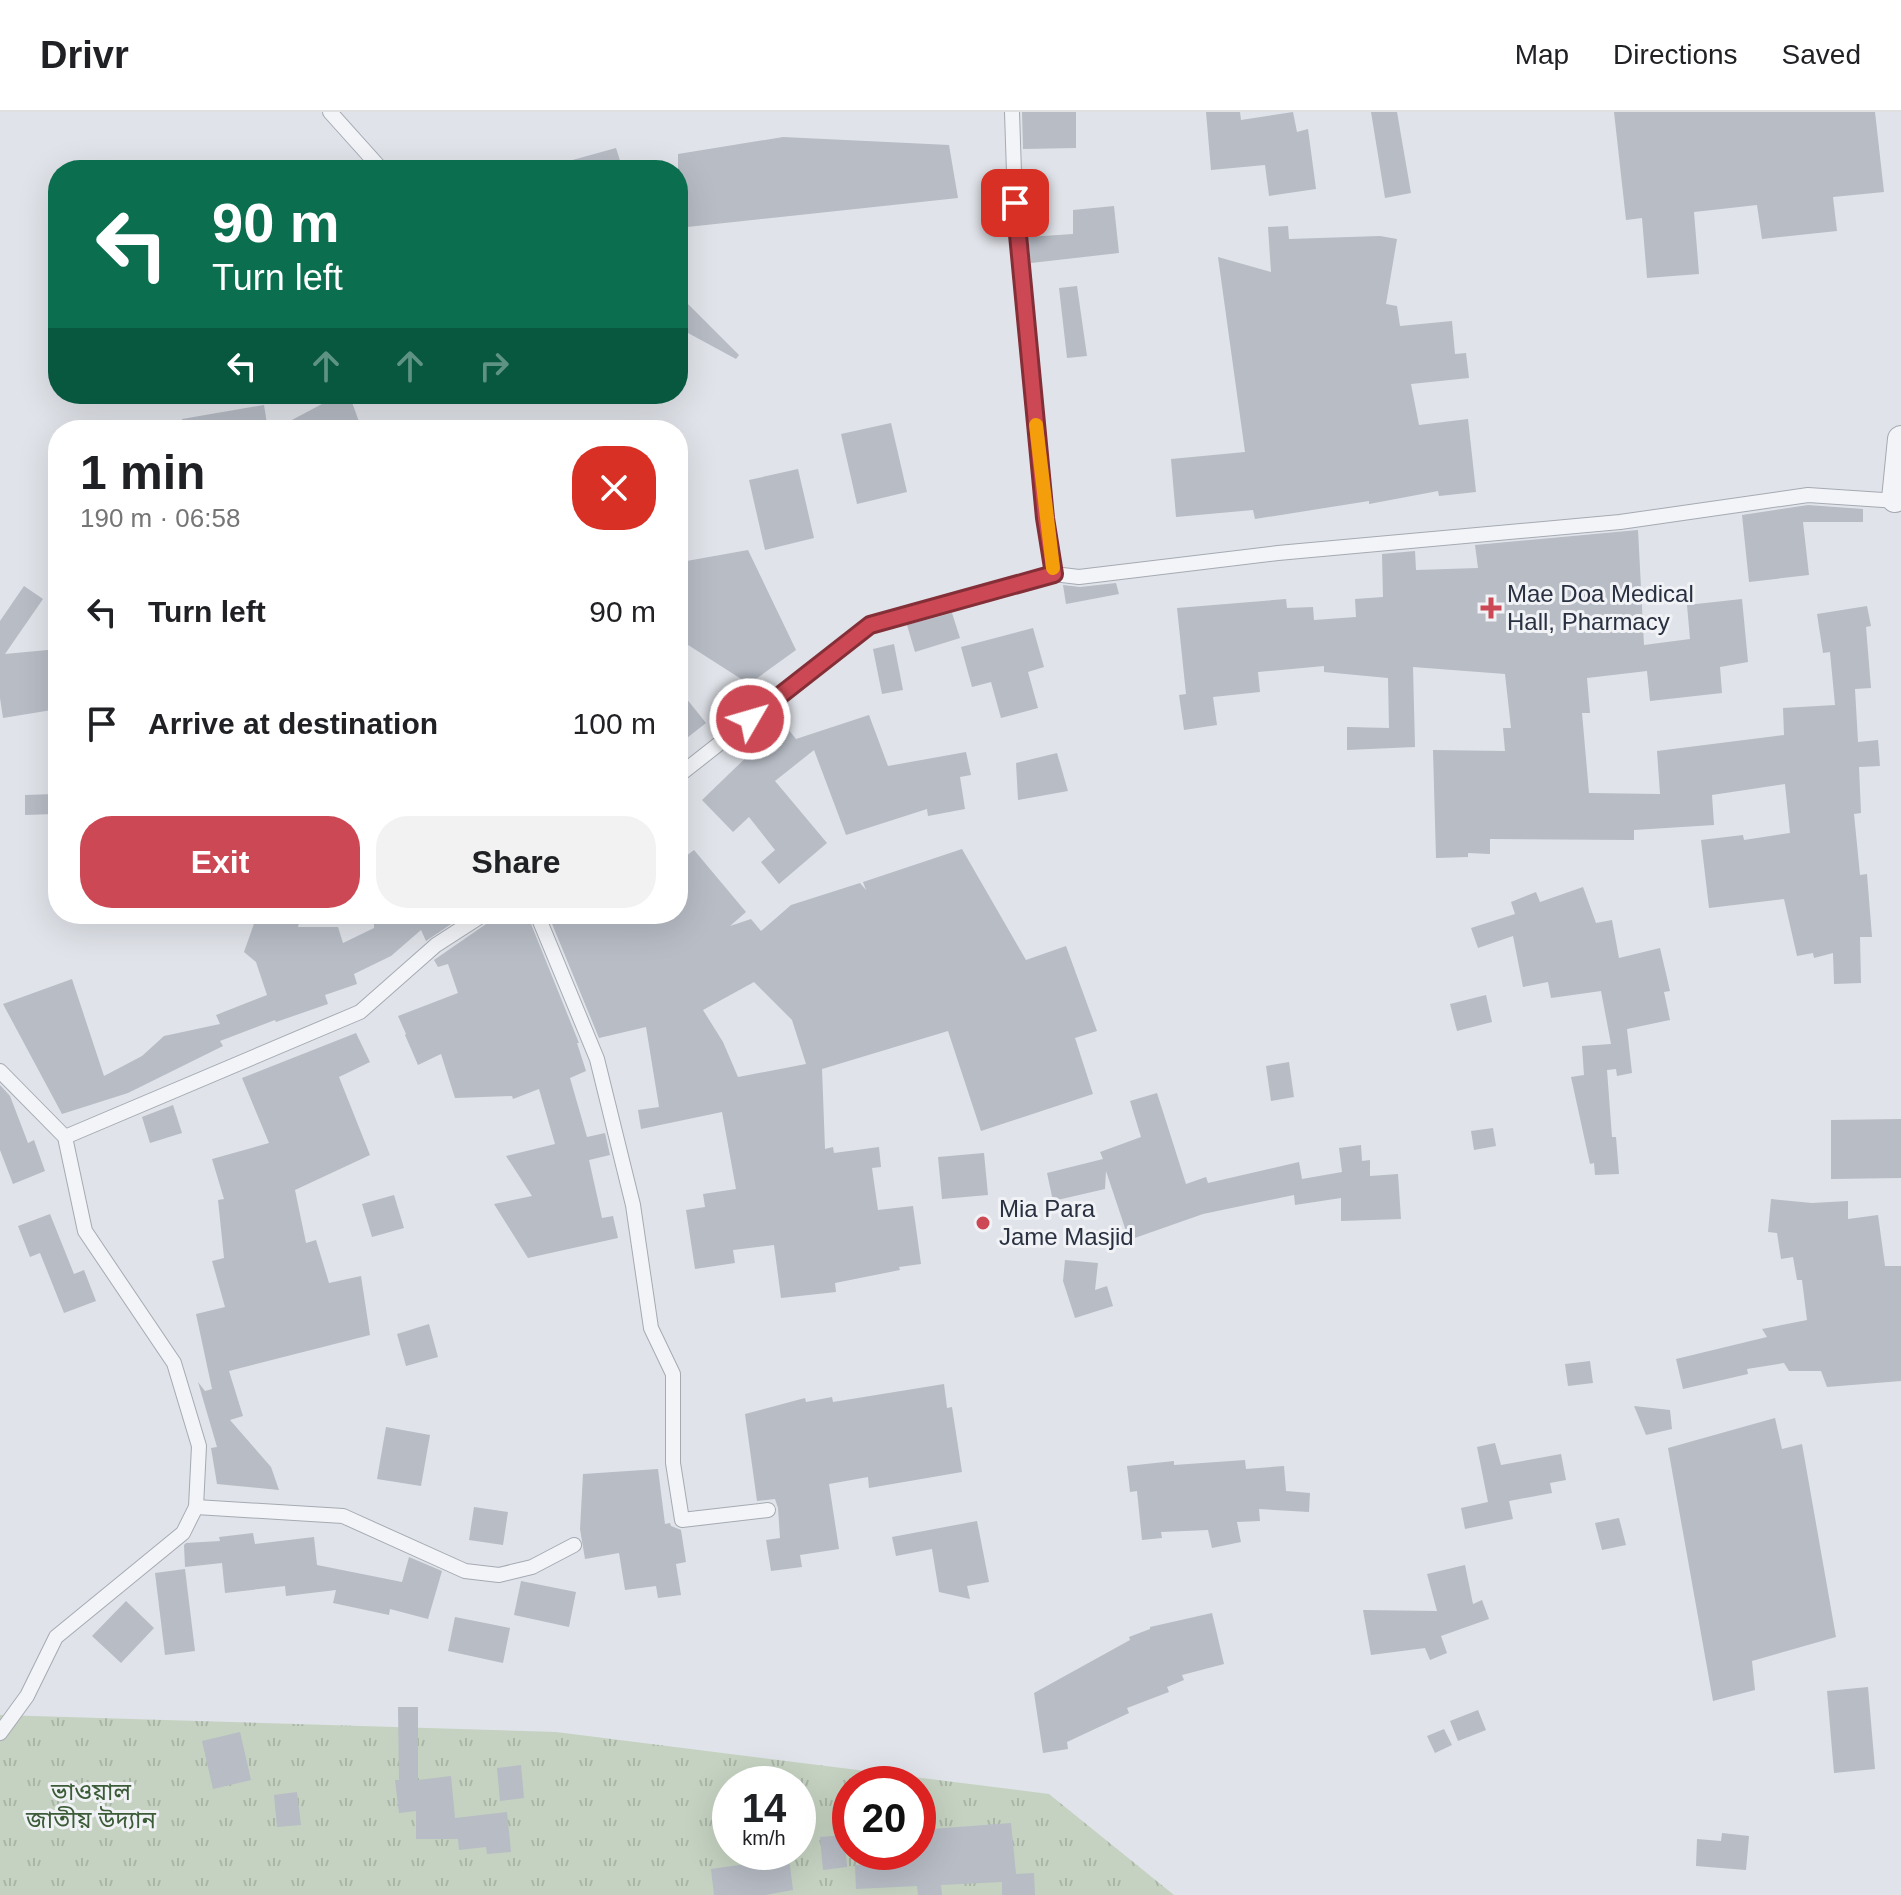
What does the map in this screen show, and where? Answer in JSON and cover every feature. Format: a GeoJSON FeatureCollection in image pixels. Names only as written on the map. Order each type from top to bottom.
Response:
{"type":"FeatureCollection","features":[{"type":"Feature","properties":{"kind":"street"},"geometry":{"type":"LineString","coordinates":[[1898,502],[1901,439]]}},
{"type":"Feature","properties":{"kind":"lane"},"geometry":{"type":"LineString","coordinates":[[330,112],[373,160]]}},
{"type":"Feature","properties":{"kind":"lane"},"geometry":{"type":"LineString","coordinates":[[1012,112],[1016,219],[1045,518],[1054,574]]}},
{"type":"Feature","properties":{"kind":"lane"},"geometry":{"type":"LineString","coordinates":[[688,768],[870,625],[1054,574],[1079,577],[1278,553],[1620,522],[1808,495],[1898,502]]}},
{"type":"Feature","properties":{"kind":"lane"},"geometry":{"type":"LineString","coordinates":[[65,1137],[360,1012],[436,945],[469,924]]}},
{"type":"Feature","properties":{"kind":"lane"},"geometry":{"type":"LineString","coordinates":[[541,924],[597,1059],[633,1205],[651,1328],[673,1374],[673,1463],[682,1520],[768,1510]]}},
{"type":"Feature","properties":{"kind":"lane"},"geometry":{"type":"LineString","coordinates":[[0,1071],[65,1137],[85,1231],[174,1363],[199,1446],[196,1507],[183,1533],[56,1637],[27,1696],[0,1733]]}},
{"type":"Feature","properties":{"kind":"lane"},"geometry":{"type":"LineString","coordinates":[[196,1507],[343,1516],[465,1571],[499,1575],[532,1567],[574,1545]]}},
{"type":"Feature","properties":{"kind":"green space","name":"ভাওয়াল জাতীয় উদ্যান"},"geometry":{"type":"Polygon","coordinates":[[[0,1715],[556,1732],[832,1767],[832,1870],[936,1870],[936,1780],[1049,1794],[1174,1895],[0,1895],[0,1715]]]}},
{"type":"Feature","properties":{"kind":"building"},"geometry":{"type":"Polygon","coordinates":[[[1022,112],[1076,112],[1076,148],[1023,149],[1022,112]]]}},
{"type":"Feature","properties":{"kind":"building"},"geometry":{"type":"Polygon","coordinates":[[[1206,112],[1240,112],[1241,120],[1293,112],[1297,132],[1308,129],[1316,189],[1269,196],[1265,165],[1211,170],[1206,112]]]}},
{"type":"Feature","properties":{"kind":"building"},"geometry":{"type":"Polygon","coordinates":[[[1371,112],[1397,112],[1411,193],[1385,198],[1371,112]]]}},
{"type":"Feature","properties":{"kind":"building"},"geometry":{"type":"Polygon","coordinates":[[[1614,112],[1875,112],[1884,192],[1833,197],[1837,231],[1762,239],[1757,205],[1694,212],[1699,274],[1647,278],[1642,218],[1626,220],[1614,112]]]}},
{"type":"Feature","properties":{"kind":"building"},"geometry":{"type":"Polygon","coordinates":[[[783,137],[949,145],[958,198],[688,227],[688,160],[678,160],[678,154],[783,137]]]}},
{"type":"Feature","properties":{"kind":"building"},"geometry":{"type":"Polygon","coordinates":[[[616,148],[620,160],[572,160],[616,148]]]}},
{"type":"Feature","properties":{"kind":"building"},"geometry":{"type":"Polygon","coordinates":[[[1114,206],[1119,253],[1031,263],[1028,237],[1073,234],[1073,210],[1114,206]]]}},
{"type":"Feature","properties":{"kind":"building"},"geometry":{"type":"Polygon","coordinates":[[[1288,226],[1289,239],[1380,236],[1397,239],[1386,304],[1397,306],[1400,326],[1452,321],[1455,354],[1466,353],[1469,378],[1411,384],[1419,425],[1468,419],[1476,492],[1439,496],[1438,491],[1369,504],[1369,501],[1255,519],[1253,510],[1176,517],[1171,459],[1245,452],[1218,257],[1271,272],[1268,227],[1288,226]]]}},
{"type":"Feature","properties":{"kind":"building"},"geometry":{"type":"Polygon","coordinates":[[[1077,286],[1087,356],[1067,358],[1059,288],[1077,286]]]}},
{"type":"Feature","properties":{"kind":"building"},"geometry":{"type":"Polygon","coordinates":[[[688,304],[739,355],[736,359],[688,333],[688,304]]]}},
{"type":"Feature","properties":{"kind":"building"},"geometry":{"type":"Polygon","coordinates":[[[322,404],[353,404],[358,420],[292,420],[322,404]]]}},
{"type":"Feature","properties":{"kind":"building"},"geometry":{"type":"Polygon","coordinates":[[[264,405],[266,420],[182,420],[264,405]]]}},
{"type":"Feature","properties":{"kind":"building"},"geometry":{"type":"Polygon","coordinates":[[[891,423],[907,492],[857,504],[841,434],[891,423]]]}},
{"type":"Feature","properties":{"kind":"building"},"geometry":{"type":"Polygon","coordinates":[[[798,469],[814,538],[765,550],[749,480],[798,469]]]}},
{"type":"Feature","properties":{"kind":"building"},"geometry":{"type":"Polygon","coordinates":[[[1808,505],[1863,509],[1863,522],[1803,522],[1809,575],[1749,582],[1742,515],[1808,505]]]}},
{"type":"Feature","properties":{"kind":"building"},"geometry":{"type":"Polygon","coordinates":[[[1638,530],[1644,645],[1690,639],[1687,605],[1742,599],[1748,662],[1720,667],[1722,693],[1650,701],[1647,671],[1587,678],[1590,713],[1582,713],[1589,793],[1660,794],[1657,751],[1784,735],[1783,708],[1835,705],[1830,652],[1823,653],[1817,614],[1867,606],[1871,626],[1866,627],[1871,688],[1855,689],[1858,742],[1878,740],[1880,766],[1859,767],[1861,813],[1854,814],[1860,875],[1867,874],[1872,937],[1860,937],[1861,983],[1834,984],[1833,953],[1814,958],[1813,953],[1797,956],[1784,899],[1709,908],[1701,840],[1743,835],[1744,840],[1790,833],[1785,784],[1712,795],[1714,825],[1634,830],[1634,840],[1490,839],[1490,854],[1468,853],[1468,857],[1436,858],[1433,750],[1505,751],[1503,728],[1511,728],[1505,674],[1413,667],[1415,747],[1347,750],[1347,727],[1389,728],[1388,678],[1324,672],[1324,666],[1258,672],[1260,692],[1213,697],[1217,725],[1184,730],[1179,695],[1186,694],[1177,608],[1286,599],[1287,608],[1313,607],[1314,620],[1356,617],[1355,599],[1383,597],[1382,554],[1415,551],[1416,570],[1478,568],[1475,545],[1638,530]]]}},
{"type":"Feature","properties":{"kind":"building"},"geometry":{"type":"Polygon","coordinates":[[[748,550],[796,650],[749,684],[688,645],[688,561],[748,550]]]}},
{"type":"Feature","properties":{"kind":"building"},"geometry":{"type":"Polygon","coordinates":[[[1116,583],[1119,594],[1066,604],[1063,585],[1080,587],[1116,583]]]}},
{"type":"Feature","properties":{"kind":"building"},"geometry":{"type":"Polygon","coordinates":[[[24,586],[43,599],[5,654],[48,650],[48,711],[3,718],[0,621],[24,586]]]}},
{"type":"Feature","properties":{"kind":"building"},"geometry":{"type":"Polygon","coordinates":[[[952,613],[960,638],[915,652],[907,625],[952,613]]]}},
{"type":"Feature","properties":{"kind":"building"},"geometry":{"type":"Polygon","coordinates":[[[1033,628],[1044,667],[1028,672],[1038,708],[1001,718],[991,682],[972,687],[961,647],[1033,628]]]}},
{"type":"Feature","properties":{"kind":"building"},"geometry":{"type":"Polygon","coordinates":[[[894,644],[903,690],[882,694],[873,649],[894,644]]]}},
{"type":"Feature","properties":{"kind":"building"},"geometry":{"type":"Polygon","coordinates":[[[688,700],[706,723],[688,737],[688,700]]]}},
{"type":"Feature","properties":{"kind":"building"},"geometry":{"type":"Polygon","coordinates":[[[776,714],[796,739],[869,715],[888,766],[966,752],[971,775],[960,777],[965,809],[928,816],[927,809],[846,835],[814,750],[775,781],[827,843],[779,884],[761,862],[775,850],[749,817],[733,832],[702,800],[758,746],[749,735],[776,714]]]}},
{"type":"Feature","properties":{"kind":"building"},"geometry":{"type":"Polygon","coordinates":[[[1057,753],[1068,791],[1018,800],[1016,763],[1057,753]]]}},
{"type":"Feature","properties":{"kind":"building"},"geometry":{"type":"Polygon","coordinates":[[[48,794],[48,814],[25,815],[25,795],[48,794]]]}},
{"type":"Feature","properties":{"kind":"building"},"geometry":{"type":"Polygon","coordinates":[[[962,849],[1026,960],[1066,946],[1097,1031],[1075,1038],[1093,1094],[981,1131],[948,1031],[822,1069],[825,1149],[833,1147],[834,1153],[879,1147],[881,1167],[872,1168],[878,1210],[913,1206],[921,1264],[835,1283],[836,1292],[781,1298],[774,1245],[733,1250],[735,1263],[695,1269],[686,1210],[705,1207],[703,1194],[736,1189],[722,1112],[641,1129],[638,1110],[659,1107],[646,1027],[599,1038],[552,924],[688,924],[688,854],[694,850],[746,912],[730,926],[751,919],[761,931],[791,905],[860,883],[866,890],[863,882],[962,849]],[[754,982],[703,1010],[723,1042],[738,1077],[806,1064],[792,1020],[754,982]]]}},
{"type":"Feature","properties":{"kind":"building"},"geometry":{"type":"Polygon","coordinates":[[[1583,887],[1596,923],[1612,920],[1619,958],[1660,948],[1670,991],[1664,992],[1670,1020],[1627,1029],[1632,1073],[1617,1076],[1616,1069],[1607,1070],[1612,1137],[1616,1137],[1619,1174],[1595,1175],[1571,1077],[1584,1075],[1582,1046],[1611,1044],[1601,991],[1551,998],[1548,982],[1523,987],[1513,936],[1478,948],[1471,928],[1515,914],[1511,902],[1536,892],[1540,902],[1583,887]]]}},
{"type":"Feature","properties":{"kind":"building"},"geometry":{"type":"Polygon","coordinates":[[[254,924],[338,927],[343,943],[374,928],[374,924],[451,924],[426,941],[421,930],[391,956],[354,974],[357,984],[325,995],[328,1004],[220,1041],[223,1046],[128,1093],[62,1114],[3,1004],[72,979],[104,1076],[142,1056],[164,1036],[220,1024],[216,1015],[267,995],[256,962],[244,952],[254,924]]]}},
{"type":"Feature","properties":{"kind":"building"},"geometry":{"type":"Polygon","coordinates":[[[486,924],[531,924],[579,1043],[586,1071],[570,1078],[587,1137],[605,1133],[610,1155],[589,1160],[602,1218],[613,1216],[618,1238],[528,1258],[494,1204],[532,1196],[506,1156],[555,1144],[539,1089],[513,1099],[512,1096],[455,1098],[441,1054],[418,1065],[398,1016],[458,993],[448,964],[438,967],[434,960],[486,924]]]}},
{"type":"Feature","properties":{"kind":"building"},"geometry":{"type":"Polygon","coordinates":[[[1486,995],[1492,1022],[1457,1031],[1450,1004],[1486,995]]]}},
{"type":"Feature","properties":{"kind":"building"},"geometry":{"type":"Polygon","coordinates":[[[356,1033],[370,1062],[339,1077],[370,1155],[295,1190],[306,1243],[316,1240],[329,1283],[361,1276],[370,1335],[229,1371],[243,1416],[230,1420],[271,1467],[279,1490],[217,1484],[211,1448],[217,1447],[198,1382],[205,1391],[212,1389],[196,1314],[225,1307],[212,1261],[224,1258],[218,1200],[224,1199],[212,1159],[269,1143],[242,1078],[356,1033]]]}},
{"type":"Feature","properties":{"kind":"building"},"geometry":{"type":"Polygon","coordinates":[[[1289,1062],[1294,1097],[1271,1101],[1266,1066],[1289,1062]]]}},
{"type":"Feature","properties":{"kind":"building"},"geometry":{"type":"Polygon","coordinates":[[[0,1085],[10,1096],[28,1143],[34,1140],[45,1171],[13,1184],[0,1150],[0,1085]]]}},
{"type":"Feature","properties":{"kind":"building"},"geometry":{"type":"Polygon","coordinates":[[[1157,1093],[1186,1184],[1206,1177],[1208,1183],[1299,1162],[1302,1179],[1342,1172],[1339,1148],[1361,1145],[1362,1161],[1370,1160],[1370,1176],[1398,1174],[1401,1219],[1341,1221],[1341,1198],[1295,1205],[1294,1195],[1203,1214],[1129,1240],[1106,1171],[1105,1189],[1053,1201],[1047,1173],[1103,1159],[1100,1152],[1141,1137],[1130,1101],[1157,1093]]]}},
{"type":"Feature","properties":{"kind":"building"},"geometry":{"type":"Polygon","coordinates":[[[173,1105],[182,1133],[150,1143],[142,1117],[173,1105]]]}},
{"type":"Feature","properties":{"kind":"building"},"geometry":{"type":"Polygon","coordinates":[[[1901,1119],[1901,1178],[1831,1179],[1831,1120],[1901,1119]]]}},
{"type":"Feature","properties":{"kind":"building"},"geometry":{"type":"Polygon","coordinates":[[[1493,1128],[1496,1146],[1474,1150],[1471,1131],[1493,1128]]]}},
{"type":"Feature","properties":{"kind":"building"},"geometry":{"type":"Polygon","coordinates":[[[984,1153],[988,1195],[942,1199],[938,1157],[984,1153]]]}},
{"type":"Feature","properties":{"kind":"building"},"geometry":{"type":"Polygon","coordinates":[[[394,1195],[404,1228],[372,1237],[362,1204],[394,1195]]]}},
{"type":"Feature","properties":{"kind":"building"},"geometry":{"type":"Polygon","coordinates":[[[1771,1199],[1812,1203],[1848,1201],[1848,1219],[1878,1215],[1885,1266],[1901,1266],[1901,1381],[1827,1387],[1821,1371],[1789,1371],[1784,1363],[1747,1369],[1748,1374],[1683,1389],[1676,1359],[1767,1337],[1762,1329],[1807,1320],[1802,1280],[1797,1280],[1793,1257],[1781,1259],[1777,1233],[1768,1232],[1771,1199]]]}},
{"type":"Feature","properties":{"kind":"building"},"geometry":{"type":"Polygon","coordinates":[[[50,1214],[74,1274],[84,1270],[96,1301],[64,1313],[40,1253],[30,1257],[18,1226],[50,1214]]]}},
{"type":"Feature","properties":{"kind":"building"},"geometry":{"type":"Polygon","coordinates":[[[1065,1260],[1098,1263],[1095,1290],[1107,1286],[1113,1306],[1075,1318],[1063,1281],[1065,1260]]]}},
{"type":"Feature","properties":{"kind":"building"},"geometry":{"type":"Polygon","coordinates":[[[429,1324],[438,1357],[406,1366],[397,1334],[429,1324]]]}},
{"type":"Feature","properties":{"kind":"building"},"geometry":{"type":"Polygon","coordinates":[[[1590,1361],[1593,1383],[1568,1386],[1565,1364],[1590,1361]]]}},
{"type":"Feature","properties":{"kind":"building"},"geometry":{"type":"Polygon","coordinates":[[[944,1384],[947,1408],[952,1407],[962,1472],[869,1488],[868,1477],[829,1484],[839,1549],[800,1555],[802,1567],[771,1571],[766,1540],[780,1538],[778,1508],[775,1499],[757,1501],[745,1414],[805,1398],[806,1402],[832,1397],[833,1402],[944,1384]]]}},
{"type":"Feature","properties":{"kind":"building"},"geometry":{"type":"Polygon","coordinates":[[[1634,1406],[1670,1410],[1672,1429],[1646,1435],[1634,1406]]]}},
{"type":"Feature","properties":{"kind":"building"},"geometry":{"type":"Polygon","coordinates":[[[1775,1418],[1782,1449],[1802,1444],[1836,1637],[1752,1661],[1755,1690],[1713,1701],[1668,1448],[1775,1418]]]}},
{"type":"Feature","properties":{"kind":"building"},"geometry":{"type":"Polygon","coordinates":[[[386,1427],[430,1435],[421,1486],[377,1479],[386,1427]]]}},
{"type":"Feature","properties":{"kind":"building"},"geometry":{"type":"Polygon","coordinates":[[[1495,1443],[1501,1465],[1561,1454],[1566,1480],[1550,1483],[1552,1493],[1509,1501],[1513,1519],[1465,1529],[1461,1508],[1488,1502],[1477,1447],[1495,1443]]]}},
{"type":"Feature","properties":{"kind":"building"},"geometry":{"type":"Polygon","coordinates":[[[1245,1460],[1246,1469],[1284,1466],[1286,1491],[1310,1493],[1309,1512],[1259,1509],[1260,1521],[1237,1522],[1241,1542],[1212,1548],[1208,1530],[1161,1532],[1162,1538],[1142,1540],[1137,1491],[1130,1492],[1127,1466],[1174,1461],[1174,1465],[1245,1460]]]}},
{"type":"Feature","properties":{"kind":"building"},"geometry":{"type":"Polygon","coordinates":[[[658,1469],[665,1524],[670,1523],[681,1530],[686,1562],[676,1564],[681,1595],[658,1598],[656,1586],[625,1590],[619,1553],[585,1559],[580,1529],[583,1474],[658,1469]]]}},
{"type":"Feature","properties":{"kind":"building"},"geometry":{"type":"Polygon","coordinates":[[[474,1507],[508,1512],[503,1545],[469,1540],[474,1507]]]}},
{"type":"Feature","properties":{"kind":"building"},"geometry":{"type":"Polygon","coordinates":[[[1619,1518],[1626,1545],[1602,1550],[1595,1523],[1619,1518]]]}},
{"type":"Feature","properties":{"kind":"building"},"geometry":{"type":"Polygon","coordinates":[[[977,1521],[989,1582],[967,1586],[970,1599],[939,1592],[932,1549],[896,1556],[892,1537],[977,1521]]]}},
{"type":"Feature","properties":{"kind":"building"},"geometry":{"type":"Polygon","coordinates":[[[253,1533],[255,1544],[314,1537],[317,1565],[402,1582],[409,1557],[442,1571],[428,1619],[390,1609],[389,1615],[333,1603],[336,1590],[286,1596],[285,1586],[225,1593],[222,1563],[185,1567],[186,1543],[220,1541],[219,1537],[253,1533]]]}},
{"type":"Feature","properties":{"kind":"building"},"geometry":{"type":"Polygon","coordinates":[[[1465,1565],[1473,1604],[1482,1600],[1489,1619],[1441,1636],[1447,1653],[1430,1660],[1425,1648],[1371,1655],[1363,1610],[1437,1611],[1427,1574],[1465,1565]]]}},
{"type":"Feature","properties":{"kind":"building"},"geometry":{"type":"Polygon","coordinates":[[[185,1569],[195,1651],[165,1655],[155,1573],[185,1569]]]}},
{"type":"Feature","properties":{"kind":"building"},"geometry":{"type":"Polygon","coordinates":[[[521,1581],[576,1592],[569,1627],[514,1615],[521,1581]]]}},
{"type":"Feature","properties":{"kind":"building"},"geometry":{"type":"Polygon","coordinates":[[[126,1601],[154,1628],[121,1663],[92,1636],[126,1601]]]}},
{"type":"Feature","properties":{"kind":"building"},"geometry":{"type":"Polygon","coordinates":[[[1212,1613],[1224,1664],[1182,1675],[1184,1680],[1167,1687],[1169,1692],[1127,1708],[1129,1713],[1067,1742],[1068,1749],[1043,1753],[1034,1693],[1150,1627],[1212,1613]]]}},
{"type":"Feature","properties":{"kind":"building"},"geometry":{"type":"Polygon","coordinates":[[[455,1617],[510,1628],[503,1663],[448,1651],[455,1617]]]}},
{"type":"Feature","properties":{"kind":"building"},"geometry":{"type":"Polygon","coordinates":[[[1868,1687],[1875,1769],[1834,1773],[1827,1691],[1868,1687]]]}},
{"type":"Feature","properties":{"kind":"building"},"geometry":{"type":"Polygon","coordinates":[[[398,1707],[418,1707],[418,1780],[451,1776],[455,1818],[507,1812],[511,1852],[487,1854],[486,1847],[459,1850],[458,1839],[416,1839],[416,1811],[399,1813],[395,1780],[399,1780],[398,1707]]]}},
{"type":"Feature","properties":{"kind":"building"},"geometry":{"type":"Polygon","coordinates":[[[1478,1710],[1486,1730],[1458,1741],[1450,1721],[1478,1710]]]}},
{"type":"Feature","properties":{"kind":"building"},"geometry":{"type":"Polygon","coordinates":[[[1444,1729],[1452,1745],[1435,1753],[1427,1736],[1444,1729]]]}},
{"type":"Feature","properties":{"kind":"building"},"geometry":{"type":"Polygon","coordinates":[[[240,1732],[251,1780],[213,1789],[202,1741],[240,1732]]]}},
{"type":"Feature","properties":{"kind":"building"},"geometry":{"type":"Polygon","coordinates":[[[521,1765],[524,1798],[500,1801],[497,1768],[521,1765]]]}},
{"type":"Feature","properties":{"kind":"building"},"geometry":{"type":"Polygon","coordinates":[[[297,1792],[301,1825],[277,1827],[274,1795],[297,1792]]]}},
{"type":"Feature","properties":{"kind":"building"},"geometry":{"type":"Polygon","coordinates":[[[1011,1823],[1016,1874],[1034,1873],[1035,1895],[1002,1895],[1002,1882],[941,1885],[942,1895],[918,1895],[917,1886],[856,1889],[855,1870],[936,1870],[936,1829],[1011,1823]]]}},
{"type":"Feature","properties":{"kind":"building"},"geometry":{"type":"Polygon","coordinates":[[[1722,1833],[1749,1836],[1746,1870],[1696,1866],[1697,1839],[1721,1841],[1722,1833]]]}},
{"type":"Feature","properties":{"kind":"building"},"geometry":{"type":"Polygon","coordinates":[[[832,1836],[832,1869],[823,1870],[820,1837],[832,1836]]]}},
{"type":"Feature","properties":{"kind":"building"},"geometry":{"type":"Polygon","coordinates":[[[711,1869],[790,1870],[793,1890],[765,1895],[714,1895],[711,1869]]]}},
{"type":"Feature","properties":{"kind":"slow traffic"},"geometry":{"type":"LineString","coordinates":[[1036,425],[1053,568]]}},
{"type":"Feature","properties":{"kind":"place","name":"Mae Doa Medical Hall, Pharmacy"},"geometry":{"type":"Point","coordinates":[1491,608]}},
{"type":"Feature","properties":{"kind":"place","name":"Mia Para Jame Masjid"},"geometry":{"type":"Point","coordinates":[983,1223]}},
{"type":"Feature","properties":{"kind":"route"},"geometry":{"type":"LineString","coordinates":[[750,719],[870,625],[1054,574],[1045,518],[1015,203]]}}]}
